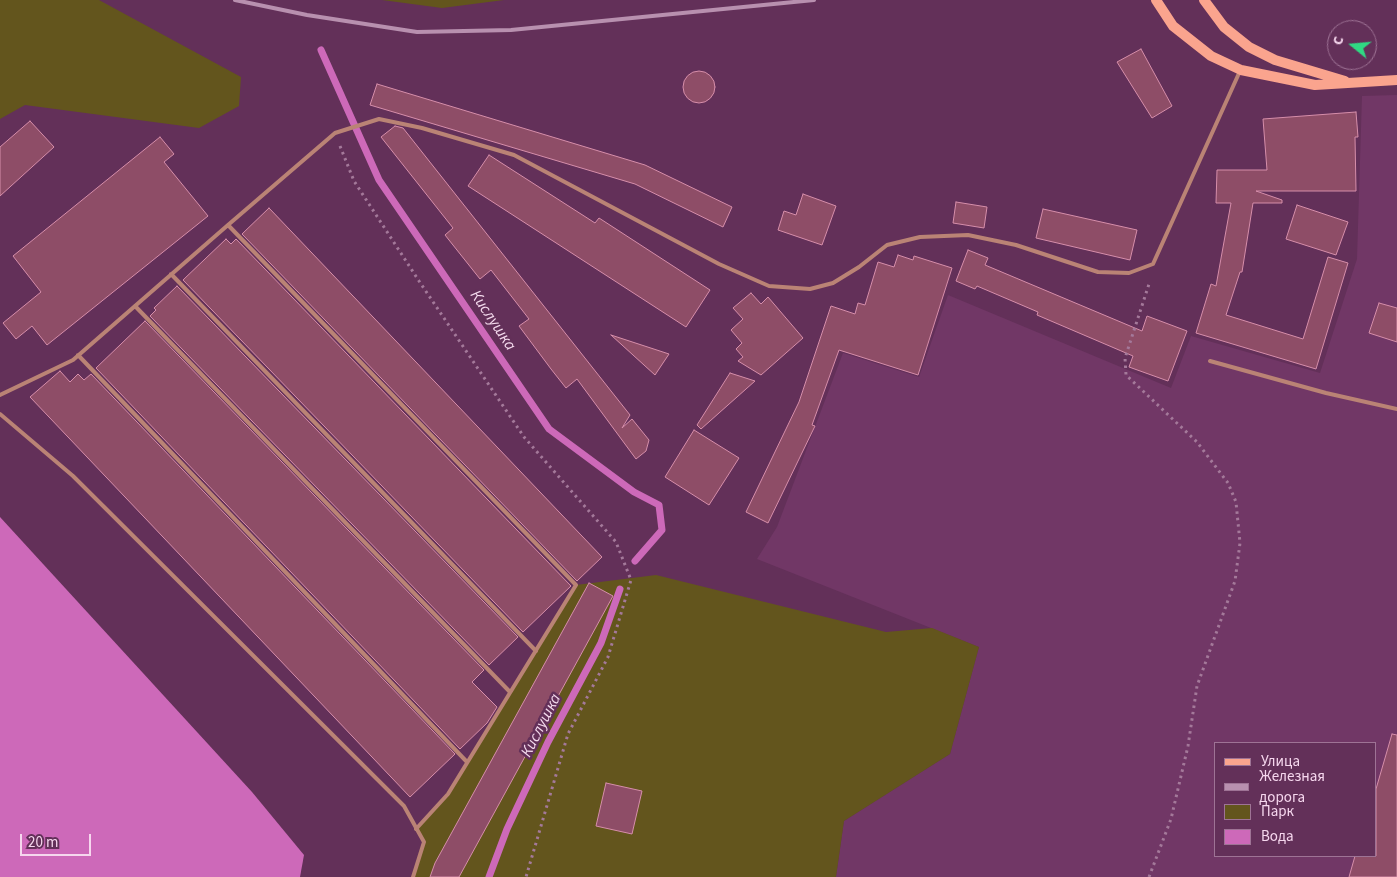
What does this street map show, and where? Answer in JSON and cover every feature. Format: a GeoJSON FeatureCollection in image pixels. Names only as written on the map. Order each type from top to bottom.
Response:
{"type":"FeatureCollection","features":[{"type":"Feature","properties":{"kind":"main road"},"geometry":{"type":"LineString","coordinates":[[1156,0],[1173,26],[1211,56],[1241,70],[1314,85],[1397,80]]}},
{"type":"Feature","properties":{"kind":"main road"},"geometry":{"type":"LineString","coordinates":[[1204,0],[1224,27],[1249,47],[1275,60],[1354,83]]}},
{"type":"Feature","properties":{"kind":"lane"},"geometry":{"type":"LineString","coordinates":[[0,395],[73,360],[335,133],[379,119],[422,128],[514,155],[720,264],[769,286],[810,289],[833,283],[859,267],[887,245],[920,237],[968,235],[1016,245],[1098,272],[1129,272],[1154,264],[1241,70]]}},
{"type":"Feature","properties":{"kind":"lane"},"geometry":{"type":"LineString","coordinates":[[228,225],[576,585],[448,794],[416,829]]}},
{"type":"Feature","properties":{"kind":"lane"},"geometry":{"type":"LineString","coordinates":[[171,274],[536,651]]}},
{"type":"Feature","properties":{"kind":"lane"},"geometry":{"type":"LineString","coordinates":[[135,306],[510,692]]}},
{"type":"Feature","properties":{"kind":"lane"},"geometry":{"type":"LineString","coordinates":[[78,355],[468,762]]}},
{"type":"Feature","properties":{"kind":"lane"},"geometry":{"type":"LineString","coordinates":[[1210,361],[1326,393],[1397,409]]}},
{"type":"Feature","properties":{"kind":"lane"},"geometry":{"type":"LineString","coordinates":[[0,414],[73,476],[404,806],[424,842],[413,877]]}},
{"type":"Feature","properties":{"kind":"path"},"geometry":{"type":"LineString","coordinates":[[335,133],[354,181],[419,281],[524,437],[616,542],[631,580],[608,657],[568,734],[526,877]]}},
{"type":"Feature","properties":{"kind":"path"},"geometry":{"type":"LineString","coordinates":[[1149,877],[1171,819],[1188,746],[1197,686],[1235,581],[1240,543],[1236,502],[1228,483],[1196,442],[1126,375],[1125,358],[1148,291],[1154,264]]}},
{"type":"Feature","properties":{"kind":"shaded area"},"geometry":{"type":"Polygon","coordinates":[[[1397,95],[1397,877],[836,877],[844,821],[950,754],[979,647],[757,559],[777,527],[843,353],[919,377],[948,295],[1171,388],[1191,336],[1320,373],[1357,259],[1362,96],[1397,95]]]}},
{"type":"Feature","properties":{"kind":"green space"},"geometry":{"type":"Polygon","coordinates":[[[0,0],[99,0],[241,77],[239,106],[199,128],[25,105],[0,119],[0,0]]]}},
{"type":"Feature","properties":{"kind":"green space"},"geometry":{"type":"Polygon","coordinates":[[[382,0],[504,0],[442,8],[382,0]]]}},
{"type":"Feature","properties":{"kind":"green space"},"geometry":{"type":"Polygon","coordinates":[[[656,575],[886,632],[932,628],[979,647],[950,754],[844,821],[836,877],[413,877],[424,842],[416,829],[448,794],[576,585],[656,575]]]}},
{"type":"Feature","properties":{"kind":"water"},"geometry":{"type":"Polygon","coordinates":[[[0,517],[252,792],[304,855],[300,877],[0,877],[0,517]]]}},
{"type":"Feature","properties":{"kind":"building"},"geometry":{"type":"Polygon","coordinates":[[[1141,49],[1172,106],[1152,118],[1117,62],[1141,49]]]}},
{"type":"Feature","properties":{"kind":"building"},"geometry":{"type":"Polygon","coordinates":[[[699,71],[710,76],[715,87],[710,98],[699,103],[688,98],[683,87],[688,76],[699,71]]]}},
{"type":"Feature","properties":{"kind":"building"},"geometry":{"type":"Polygon","coordinates":[[[377,84],[645,165],[732,207],[723,227],[635,184],[370,105],[377,84]]]}},
{"type":"Feature","properties":{"kind":"building"},"geometry":{"type":"Polygon","coordinates":[[[1356,112],[1358,137],[1355,137],[1356,191],[1256,191],[1282,200],[1282,203],[1253,203],[1242,272],[1240,272],[1226,315],[1303,339],[1328,257],[1348,263],[1316,369],[1196,333],[1211,284],[1216,286],[1231,203],[1216,203],[1217,170],[1267,170],[1263,119],[1356,112]]]}},
{"type":"Feature","properties":{"kind":"building"},"geometry":{"type":"Polygon","coordinates":[[[30,121],[54,147],[0,196],[0,147],[30,121]]]}},
{"type":"Feature","properties":{"kind":"building"},"geometry":{"type":"Polygon","coordinates":[[[395,126],[403,128],[630,415],[622,428],[632,419],[649,440],[646,451],[636,459],[577,379],[566,388],[551,369],[519,326],[529,319],[491,270],[480,279],[445,235],[453,228],[381,137],[395,126]]]}},
{"type":"Feature","properties":{"kind":"building"},"geometry":{"type":"Polygon","coordinates":[[[160,137],[174,154],[164,162],[208,216],[47,345],[32,326],[16,339],[3,323],[41,292],[13,256],[160,137]]]}},
{"type":"Feature","properties":{"kind":"building"},"geometry":{"type":"Polygon","coordinates":[[[489,155],[595,223],[599,218],[710,290],[686,327],[468,186],[489,155]]]}},
{"type":"Feature","properties":{"kind":"building"},"geometry":{"type":"Polygon","coordinates":[[[803,194],[836,206],[822,245],[778,230],[784,211],[796,215],[803,194]]]}},
{"type":"Feature","properties":{"kind":"building"},"geometry":{"type":"Polygon","coordinates":[[[956,202],[987,207],[984,228],[953,223],[956,202]]]}},
{"type":"Feature","properties":{"kind":"building"},"geometry":{"type":"Polygon","coordinates":[[[1297,205],[1348,222],[1336,255],[1286,239],[1297,205]]]}},
{"type":"Feature","properties":{"kind":"building"},"geometry":{"type":"Polygon","coordinates":[[[269,208],[602,557],[577,581],[242,234],[269,208]]]}},
{"type":"Feature","properties":{"kind":"building"},"geometry":{"type":"Polygon","coordinates":[[[1043,209],[1137,230],[1130,260],[1036,238],[1043,209]]]}},
{"type":"Feature","properties":{"kind":"building"},"geometry":{"type":"Polygon","coordinates":[[[226,239],[231,244],[236,239],[571,586],[523,632],[183,280],[226,239]]]}},
{"type":"Feature","properties":{"kind":"building"},"geometry":{"type":"Polygon","coordinates":[[[968,250],[988,258],[985,265],[1142,331],[1147,316],[1187,331],[1168,381],[1129,367],[1133,356],[1037,315],[1038,312],[977,286],[975,289],[956,281],[968,250]]]}},
{"type":"Feature","properties":{"kind":"building"},"geometry":{"type":"Polygon","coordinates":[[[898,255],[913,260],[914,256],[952,268],[918,375],[839,350],[812,425],[815,426],[768,523],[746,512],[799,402],[831,306],[855,314],[858,303],[865,305],[878,262],[894,267],[898,255]]]}},
{"type":"Feature","properties":{"kind":"building"},"geometry":{"type":"Polygon","coordinates":[[[177,286],[518,637],[489,665],[150,316],[156,310],[154,308],[177,286]]]}},
{"type":"Feature","properties":{"kind":"building"},"geometry":{"type":"Polygon","coordinates":[[[751,293],[761,304],[768,297],[803,338],[761,375],[738,361],[743,357],[736,349],[742,343],[731,330],[743,319],[733,308],[751,293]]]}},
{"type":"Feature","properties":{"kind":"building"},"geometry":{"type":"Polygon","coordinates":[[[1379,303],[1397,308],[1397,342],[1369,333],[1379,303]]]}},
{"type":"Feature","properties":{"kind":"building"},"geometry":{"type":"Polygon","coordinates":[[[145,321],[484,670],[472,682],[497,707],[487,723],[460,749],[96,368],[145,321]]]}},
{"type":"Feature","properties":{"kind":"building"},"geometry":{"type":"Polygon","coordinates":[[[611,335],[669,354],[655,375],[611,335]]]}},
{"type":"Feature","properties":{"kind":"building"},"geometry":{"type":"Polygon","coordinates":[[[60,371],[70,382],[78,374],[84,380],[91,374],[455,754],[410,797],[30,397],[60,371]]]}},
{"type":"Feature","properties":{"kind":"building"},"geometry":{"type":"Polygon","coordinates":[[[730,373],[755,381],[701,429],[697,425],[730,373]]]}},
{"type":"Feature","properties":{"kind":"building"},"geometry":{"type":"Polygon","coordinates":[[[694,430],[739,458],[709,505],[665,477],[694,430]]]}},
{"type":"Feature","properties":{"kind":"building"},"geometry":{"type":"Polygon","coordinates":[[[589,583],[613,596],[459,877],[430,877],[435,863],[589,583]]]}},
{"type":"Feature","properties":{"kind":"building"},"geometry":{"type":"Polygon","coordinates":[[[1392,734],[1397,735],[1397,877],[1349,877],[1355,857],[1377,857],[1377,786],[1392,734]]]}},
{"type":"Feature","properties":{"kind":"building"},"geometry":{"type":"Polygon","coordinates":[[[606,783],[642,791],[632,834],[596,826],[606,783]]]}},
{"type":"Feature","properties":{"kind":"waterway","name":"Кислушка"},"geometry":{"type":"LineString","coordinates":[[321,50],[379,180],[549,429],[634,492],[659,505],[662,530],[635,561]]}},
{"type":"Feature","properties":{"kind":"waterway","name":"Кислушка"},"geometry":{"type":"LineString","coordinates":[[489,877],[507,829],[548,742],[601,643],[620,589]]}},
{"type":"Feature","properties":{"kind":"railway"},"geometry":{"type":"LineString","coordinates":[[235,0],[307,15],[417,32],[511,30],[814,0]]}}]}
